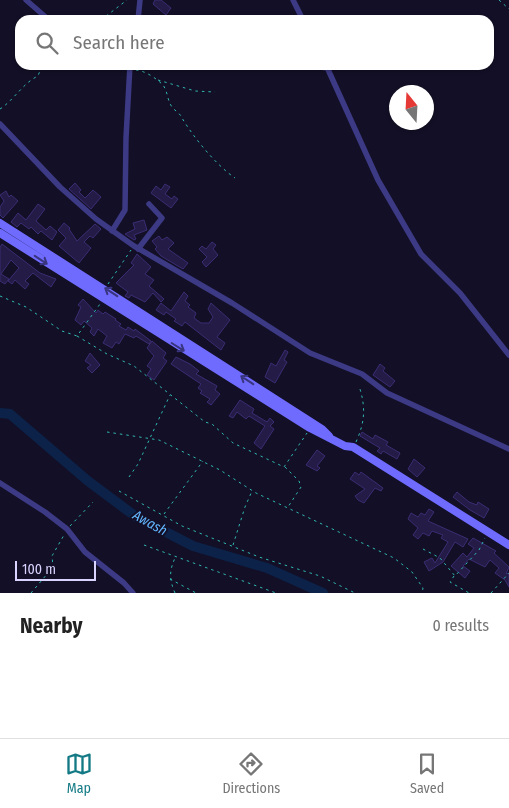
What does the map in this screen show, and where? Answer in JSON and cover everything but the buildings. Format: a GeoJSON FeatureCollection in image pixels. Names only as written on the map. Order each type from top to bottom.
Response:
{"type":"FeatureCollection","features":[{"type":"Feature","properties":{"kind":"main road"},"geometry":{"type":"LineString","coordinates":[[0,222],[322,428],[331,437]]}},
{"type":"Feature","properties":{"kind":"main road"},"geometry":{"type":"LineString","coordinates":[[0,233],[103,300],[310,428],[331,437],[345,446],[353,447],[509,545]]}},
{"type":"Feature","properties":{"kind":"street"},"geometry":{"type":"LineString","coordinates":[[26,0],[43,15]]}},
{"type":"Feature","properties":{"kind":"street"},"geometry":{"type":"LineString","coordinates":[[138,15],[140,0]]}},
{"type":"Feature","properties":{"kind":"street"},"geometry":{"type":"LineString","coordinates":[[293,0],[300,15]]}},
{"type":"Feature","properties":{"kind":"street"},"geometry":{"type":"LineString","coordinates":[[112,231],[125,210],[129,70]]}},
{"type":"Feature","properties":{"kind":"street"},"geometry":{"type":"LineString","coordinates":[[328,70],[378,180],[420,254],[460,293],[509,355]]}},
{"type":"Feature","properties":{"kind":"street"},"geometry":{"type":"LineString","coordinates":[[0,124],[60,188],[112,231],[136,247],[232,303],[310,353],[362,374],[386,393],[509,449]]}},
{"type":"Feature","properties":{"kind":"street"},"geometry":{"type":"LineString","coordinates":[[136,247],[162,218],[149,204]]}},
{"type":"Feature","properties":{"kind":"street"},"geometry":{"type":"LineString","coordinates":[[0,483],[45,512],[67,529],[85,552],[124,583],[133,593]]}},
{"type":"Feature","properties":{"kind":"path"},"geometry":{"type":"LineString","coordinates":[[108,15],[127,0]]}},
{"type":"Feature","properties":{"kind":"path"},"geometry":{"type":"LineString","coordinates":[[499,0],[509,9]]}},
{"type":"Feature","properties":{"kind":"path"},"geometry":{"type":"LineString","coordinates":[[0,110],[11,101],[29,80],[38,76],[40,70]]}},
{"type":"Feature","properties":{"kind":"path"},"geometry":{"type":"LineString","coordinates":[[139,70],[158,80],[194,91],[215,92]]}},
{"type":"Feature","properties":{"kind":"path"},"geometry":{"type":"LineString","coordinates":[[158,80],[166,90],[172,107],[182,118],[186,126],[222,167],[236,178]]}},
{"type":"Feature","properties":{"kind":"path"},"geometry":{"type":"LineString","coordinates":[[105,288],[136,247]]}},
{"type":"Feature","properties":{"kind":"path"},"geometry":{"type":"LineString","coordinates":[[0,296],[26,307],[62,331],[77,336],[107,354],[134,366],[205,422],[212,424],[233,443],[284,467],[299,481],[301,487],[288,507]]}},
{"type":"Feature","properties":{"kind":"path"},"geometry":{"type":"LineString","coordinates":[[77,336],[103,300]]}},
{"type":"Feature","properties":{"kind":"path"},"geometry":{"type":"LineString","coordinates":[[353,447],[364,422],[365,410],[359,386]]}},
{"type":"Feature","properties":{"kind":"path"},"geometry":{"type":"LineString","coordinates":[[129,477],[138,464],[171,394]]}},
{"type":"Feature","properties":{"kind":"path"},"geometry":{"type":"LineString","coordinates":[[284,467],[310,428]]}},
{"type":"Feature","properties":{"kind":"path"},"geometry":{"type":"LineString","coordinates":[[107,432],[149,438],[202,461],[252,491],[394,558],[412,572],[424,588],[422,593]]}},
{"type":"Feature","properties":{"kind":"path"},"geometry":{"type":"LineString","coordinates":[[163,514],[202,461]]}},
{"type":"Feature","properties":{"kind":"path"},"geometry":{"type":"LineString","coordinates":[[119,491],[182,526],[320,576],[355,593]]}},
{"type":"Feature","properties":{"kind":"path"},"geometry":{"type":"LineString","coordinates":[[233,546],[252,491]]}},
{"type":"Feature","properties":{"kind":"path"},"geometry":{"type":"LineString","coordinates":[[31,593],[53,567],[52,556],[67,529],[93,502]]}},
{"type":"Feature","properties":{"kind":"path"},"geometry":{"type":"LineString","coordinates":[[469,593],[450,582],[464,569],[479,550],[488,532]]}},
{"type":"Feature","properties":{"kind":"path"},"geometry":{"type":"LineString","coordinates":[[144,545],[276,593]]}},
{"type":"Feature","properties":{"kind":"path"},"geometry":{"type":"LineString","coordinates":[[423,550],[440,558],[455,576]]}},
{"type":"Feature","properties":{"kind":"path"},"geometry":{"type":"LineString","coordinates":[[175,593],[170,579],[170,568],[176,556]]}},
{"type":"Feature","properties":{"kind":"path"},"geometry":{"type":"LineString","coordinates":[[492,593],[509,573]]}},
{"type":"Feature","properties":{"kind":"path"},"geometry":{"type":"LineString","coordinates":[[170,579],[196,593]]}},
{"type":"Feature","properties":{"kind":"waterway","name":"Awash"},"geometry":{"type":"LineString","coordinates":[[0,413],[10,414],[88,481],[135,516],[193,546],[267,568],[323,593]]}}]}
